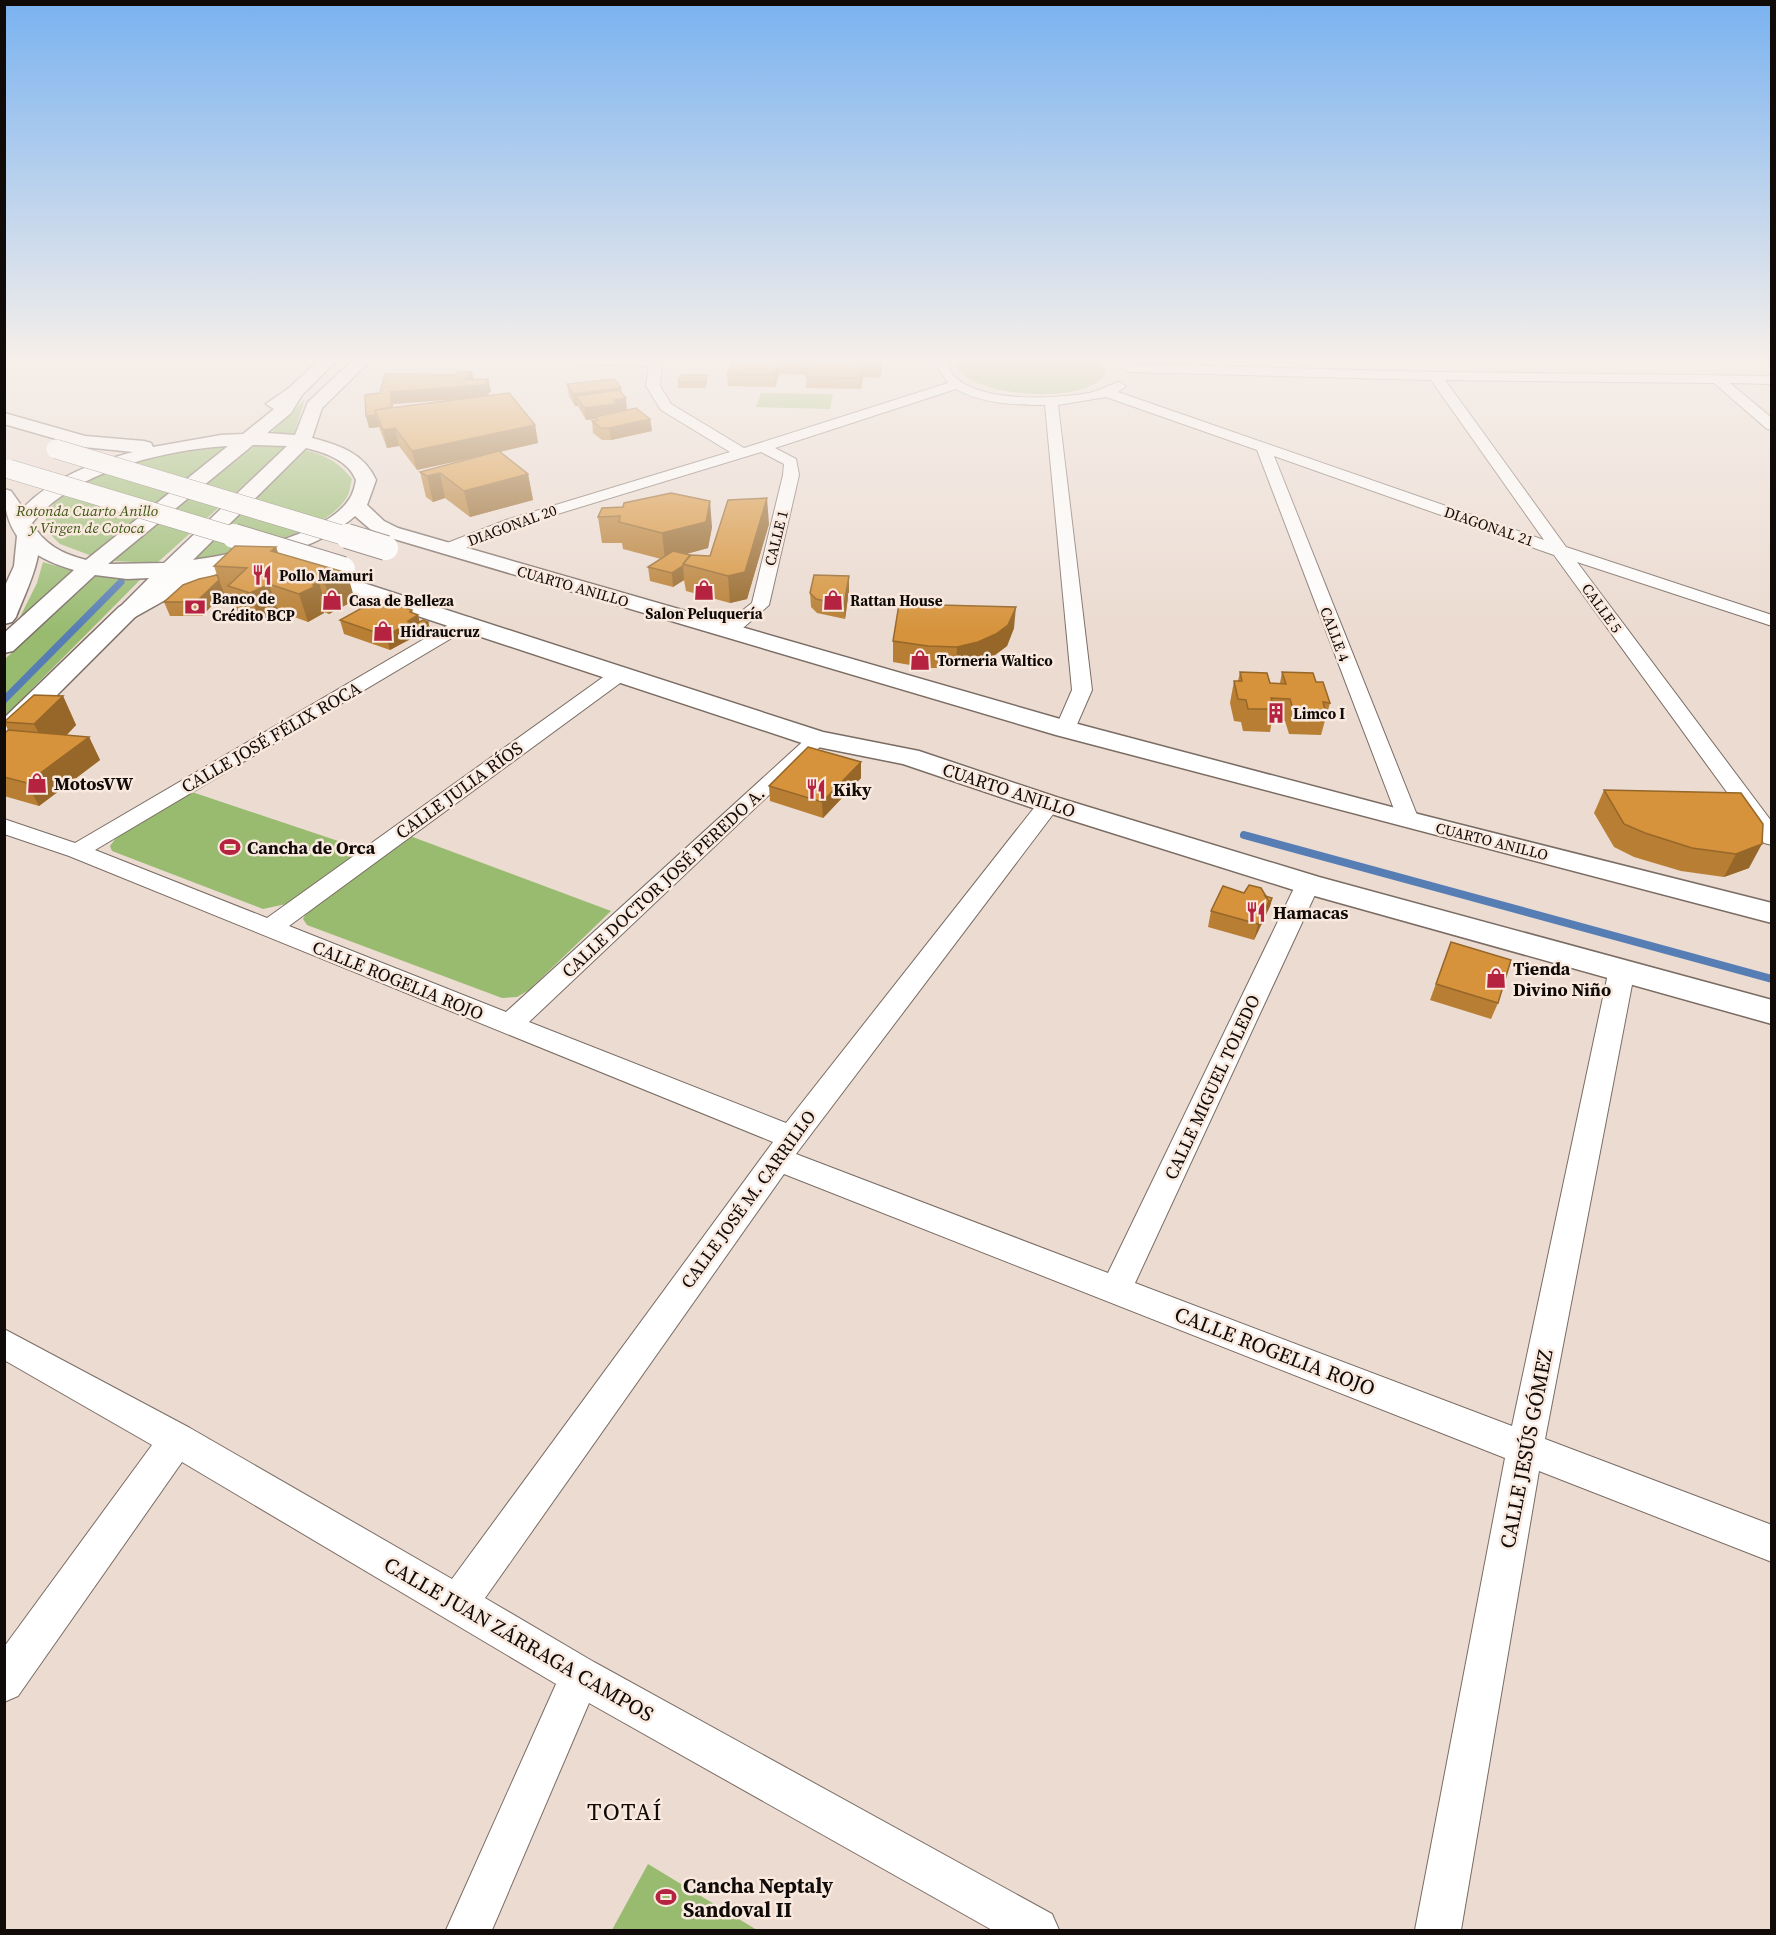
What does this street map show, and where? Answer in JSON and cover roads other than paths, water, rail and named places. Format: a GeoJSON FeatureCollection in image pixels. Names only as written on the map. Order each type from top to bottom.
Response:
{"type":"FeatureCollection","features":[{"type":"Feature","properties":{"kind":"main road"},"geometry":{"type":"LineString","coordinates":[[61,450],[389,540],[870,686],[1065,729]]}},
{"type":"Feature","properties":{"kind":"main road"},"geometry":{"type":"LineString","coordinates":[[6,470],[32,472],[66,464],[86,450]]}},
{"type":"Feature","properties":{"kind":"main road"},"geometry":{"type":"LineString","coordinates":[[6,610],[25,566],[25,529],[33,507],[80,477],[124,459],[162,450]]}},
{"type":"Feature","properties":{"kind":"main road"},"geometry":{"type":"LineString","coordinates":[[4,646],[91,567],[236,450]]}},
{"type":"Feature","properties":{"kind":"main road"},"geometry":{"type":"LineString","coordinates":[[4,733],[127,612],[166,570],[292,450]]}},
{"type":"Feature","properties":{"kind":"main road"},"geometry":{"type":"LineString","coordinates":[[127,612],[182,581],[242,557],[291,543],[319,531],[355,506],[363,494],[366,480],[358,465],[332,450]]}},
{"type":"Feature","properties":{"kind":"main road"},"geometry":{"type":"LineString","coordinates":[[342,450],[343,455]]}},
{"type":"Feature","properties":{"kind":"main road"},"geometry":{"type":"LineString","coordinates":[[6,470],[833,727],[909,757]]}},
{"type":"Feature","properties":{"kind":"main road"},"geometry":{"type":"LineString","coordinates":[[4,495],[25,529],[43,550],[91,567],[126,572],[166,570],[242,557]]}},
{"type":"Feature","properties":{"kind":"main road","name":"CUARTO ANILLO"},"geometry":{"type":"LineString","coordinates":[[355,506],[377,525],[389,540],[448,549],[1065,729],[1408,820],[1768,909]]}},
{"type":"Feature","properties":{"kind":"main road"},"geometry":{"type":"LineString","coordinates":[[335,573],[313,572],[310,564],[313,555],[323,547],[355,535],[389,540]]}},
{"type":"Feature","properties":{"kind":"main road","name":"CUARTO ANILLO"},"geometry":{"type":"LineString","coordinates":[[242,557],[335,573],[466,622],[817,739],[909,757],[1049,804],[1308,884],[1772,1012]]}},
{"type":"Feature","properties":{"kind":"street"},"geometry":{"type":"LineString","coordinates":[[738,450],[742,453]]}},
{"type":"Feature","properties":{"kind":"street","name":"DIAGONAL 20"},"geometry":{"type":"LineString","coordinates":[[448,549],[512,523],[751,450]]}},
{"type":"Feature","properties":{"kind":"street","name":"CALLE 1"},"geometry":{"type":"LineString","coordinates":[[728,631],[760,605],[791,475],[791,462],[768,450]]}},
{"type":"Feature","properties":{"kind":"street"},"geometry":{"type":"LineString","coordinates":[[1056,450],[1082,690],[1065,729]]}},
{"type":"Feature","properties":{"kind":"street","name":"CALLE 4"},"geometry":{"type":"LineString","coordinates":[[1264,450],[1408,820]]}},
{"type":"Feature","properties":{"kind":"street","name":"DIAGONAL 21"},"geometry":{"type":"LineString","coordinates":[[1272,450],[1560,551],[1772,621]]}},
{"type":"Feature","properties":{"kind":"street","name":"CALLE 5"},"geometry":{"type":"LineString","coordinates":[[1488,450],[1772,838]]}},
{"type":"Feature","properties":{"kind":"street","name":"CALLE JOSÉ FÉLIX ROCA"},"geometry":{"type":"LineString","coordinates":[[76,851],[466,622]]}},
{"type":"Feature","properties":{"kind":"street","name":"CALLE JULIA RÍOS"},"geometry":{"type":"LineString","coordinates":[[270,928],[620,674]]}},
{"type":"Feature","properties":{"kind":"street","name":"CALLE DOCTOR JOSÉ PEREDO A."},"geometry":{"type":"LineString","coordinates":[[509,1025],[817,739]]}},
{"type":"Feature","properties":{"kind":"street","name":"CALLE JOSÉ M. CARRILLO"},"geometry":{"type":"LineString","coordinates":[[458,1603],[784,1148],[1049,804]]}},
{"type":"Feature","properties":{"kind":"street","name":"CALLE ROGELIA ROJO"},"geometry":{"type":"LineString","coordinates":[[4,826],[76,851],[509,1025],[784,1148],[1116,1290],[1772,1544]]}},
{"type":"Feature","properties":{"kind":"street","name":"CALLE MIGUEL TOLEDO"},"geometry":{"type":"LineString","coordinates":[[1116,1290],[1308,884]]}},
{"type":"Feature","properties":{"kind":"street","name":"CALLE JESÚS GÓMEZ"},"geometry":{"type":"LineString","coordinates":[[1438,1930],[1525,1448],[1622,969]]}},
{"type":"Feature","properties":{"kind":"street","name":"CALLE JUAN ZÁRRAGA CAMPOS"},"geometry":{"type":"LineString","coordinates":[[4,1343],[177,1440],[580,1676],[1036,1930]]}},
{"type":"Feature","properties":{"kind":"street"},"geometry":{"type":"LineString","coordinates":[[4,1682],[177,1440]]}},
{"type":"Feature","properties":{"kind":"street"},"geometry":{"type":"LineString","coordinates":[[469,1930],[580,1676]]}},
{"type":"Feature","properties":{"kind":"waterway"},"geometry":{"type":"LineString","coordinates":[[4,700],[121,582]]}},
{"type":"Feature","properties":{"kind":"waterway"},"geometry":{"type":"LineString","coordinates":[[1244,835],[1772,979]]}},
{"type":"Feature","properties":{"kind":"place","name":"Pollo Mamuri"},"geometry":{"type":"Point","coordinates":[262,575]}},
{"type":"Feature","properties":{"kind":"place","name":"Salon Peluquería"},"geometry":{"type":"Point","coordinates":[704,590]}},
{"type":"Feature","properties":{"kind":"place","name":"Casa de Belleza"},"geometry":{"type":"Point","coordinates":[332,600]}},
{"type":"Feature","properties":{"kind":"place","name":"Rattan House"},"geometry":{"type":"Point","coordinates":[833,600]}},
{"type":"Feature","properties":{"kind":"place","name":"Banco de Crédito BCP"},"geometry":{"type":"Point","coordinates":[195,607]}},
{"type":"Feature","properties":{"kind":"place","name":"Hidraucruz"},"geometry":{"type":"Point","coordinates":[383,631]}},
{"type":"Feature","properties":{"kind":"place","name":"Torneria Waltico"},"geometry":{"type":"Point","coordinates":[920,660]}},
{"type":"Feature","properties":{"kind":"place","name":"Limco I"},"geometry":{"type":"Point","coordinates":[1276,713]}},
{"type":"Feature","properties":{"kind":"place","name":"MotosVW"},"geometry":{"type":"Point","coordinates":[37,783]}},
{"type":"Feature","properties":{"kind":"place","name":"Kiky"},"geometry":{"type":"Point","coordinates":[816,789]}},
{"type":"Feature","properties":{"kind":"place","name":"Cancha de Orca"},"geometry":{"type":"Point","coordinates":[230,847]}},
{"type":"Feature","properties":{"kind":"place","name":"Hamacas"},"geometry":{"type":"Point","coordinates":[1256,912]}},
{"type":"Feature","properties":{"kind":"place","name":"Tienda Divino Niño"},"geometry":{"type":"Point","coordinates":[1496,978]}},
{"type":"Feature","properties":{"kind":"place","name":"Cancha Neptaly Sandoval II"},"geometry":{"type":"Point","coordinates":[666,1897]}},
{"type":"Feature","properties":{"kind":"district","name":"TOTAÍ"},"geometry":{"type":"Point","coordinates":[625,1811]}},
{"type":"Feature","properties":{"kind":"park label","name":"Rotonda Cuarto Anillo y Virgen de Cotoca"},"geometry":{"type":"Point","coordinates":[87,518]}}]}
